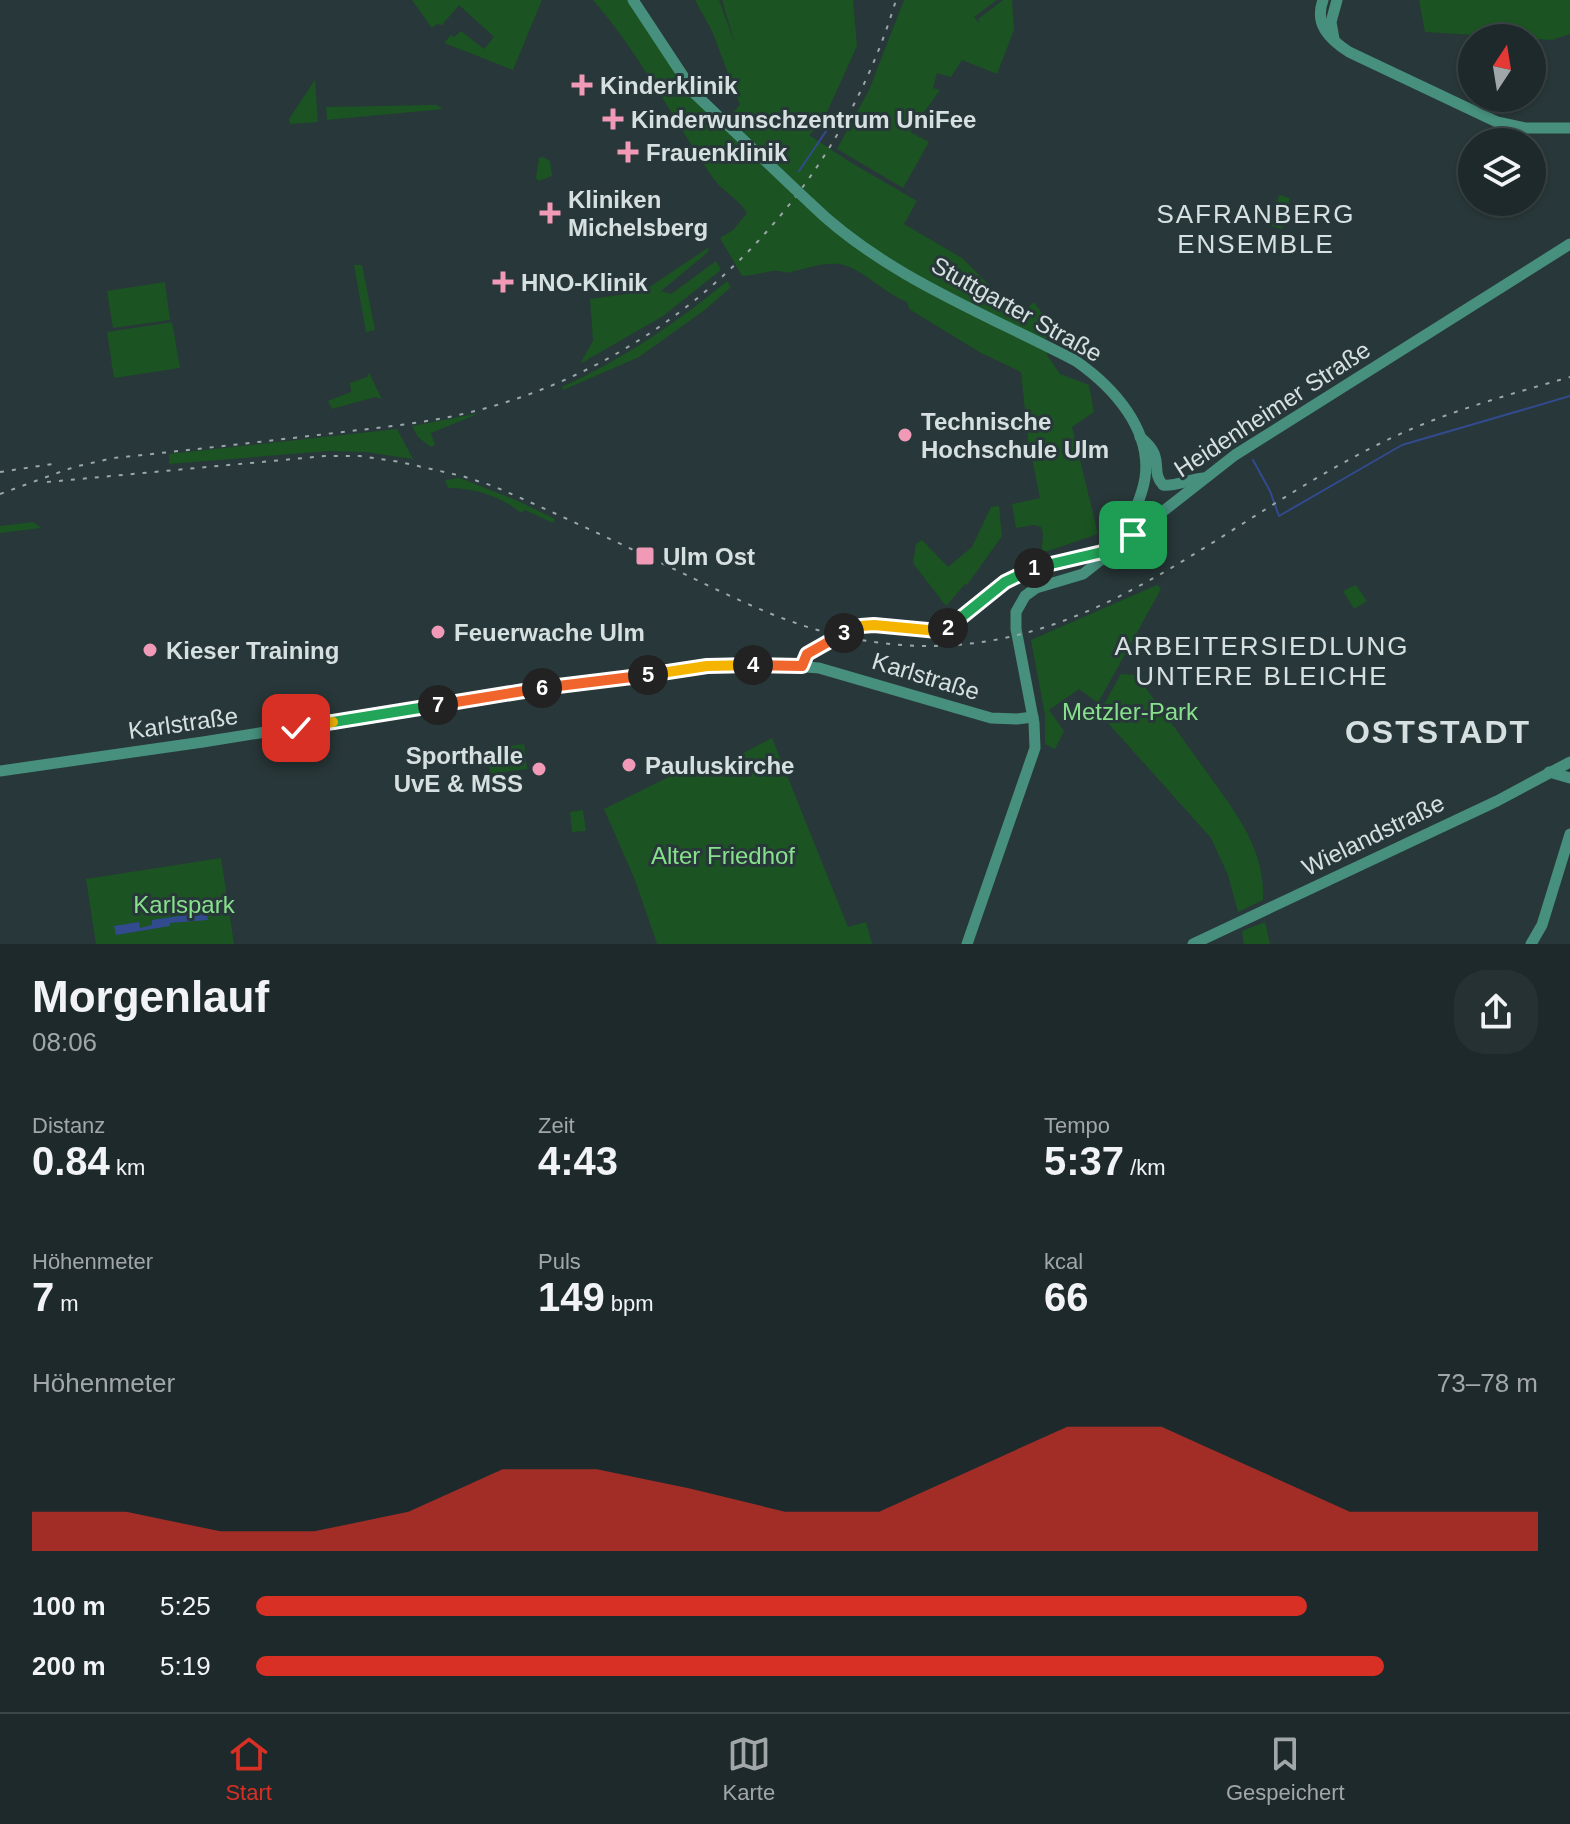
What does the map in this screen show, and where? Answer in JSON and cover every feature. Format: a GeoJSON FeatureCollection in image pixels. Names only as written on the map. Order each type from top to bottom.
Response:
{"type":"FeatureCollection","features":[{"type":"Feature","properties":{"kind":"main road","name":"Stuttgarter Straße"},"geometry":{"type":"LineString","coordinates":[[633,0],[695,94],[842,234],[883,260],[1076,361],[1097,376],[1123,404],[1140,437],[1145,479],[1138,503],[1115,549]]}},
{"type":"Feature","properties":{"kind":"main road"},"geometry":{"type":"LineString","coordinates":[[1323,0],[1321,24],[1349,52],[1497,122],[1525,128],[1570,128]]}},
{"type":"Feature","properties":{"kind":"main road"},"geometry":{"type":"LineString","coordinates":[[1337,0],[1331,22],[1337,43]]}},
{"type":"Feature","properties":{"kind":"main road","name":"Heidenheimer Straße"},"geometry":{"type":"LineString","coordinates":[[967,944],[1034,753],[1033,717],[1018,647],[1018,606],[1031,591],[1083,574],[1235,455],[1570,244]]}},
{"type":"Feature","properties":{"kind":"main road"},"geometry":{"type":"LineString","coordinates":[[1140,437],[1155,453],[1159,481],[1163,485],[1173,486],[1185,480],[1203,478]]}},
{"type":"Feature","properties":{"kind":"main road"},"geometry":{"type":"LineString","coordinates":[[802,666],[807,654],[851,629],[874,625],[938,631],[946,629],[1016,574],[1115,549]]}},
{"type":"Feature","properties":{"kind":"main road","name":"Karlstraße"},"geometry":{"type":"LineString","coordinates":[[0,771],[699,667],[802,666],[858,678],[991,718],[1033,717]]}},
{"type":"Feature","properties":{"kind":"main road","name":"Wielandstraße"},"geometry":{"type":"LineString","coordinates":[[1193,944],[1497,801],[1570,762]]}},
{"type":"Feature","properties":{"kind":"main road"},"geometry":{"type":"LineString","coordinates":[[1548,772],[1570,778]]}},
{"type":"Feature","properties":{"kind":"main road"},"geometry":{"type":"LineString","coordinates":[[1531,944],[1542,925],[1570,834]]}},
{"type":"Feature","properties":{"kind":"green space"},"geometry":{"type":"Polygon","coordinates":[[[412,0],[542,0],[513,70],[444,43],[451,35],[454,37],[461,31],[484,49],[494,37],[459,5],[442,25],[432,28],[412,0]]]}},
{"type":"Feature","properties":{"kind":"green space"},"geometry":{"type":"Polygon","coordinates":[[[593,0],[629,0],[688,91],[724,122],[740,105],[712,31],[695,0],[719,0],[735,44],[722,0],[853,0],[857,46],[823,121],[809,135],[917,201],[904,224],[962,258],[1019,315],[1034,302],[1045,318],[1047,355],[1060,374],[1089,385],[1094,412],[1072,427],[1098,534],[1042,553],[1041,527],[1016,528],[1012,504],[1040,498],[1028,439],[1021,372],[981,353],[909,309],[907,302],[847,266],[826,264],[789,272],[742,276],[720,238],[733,230],[747,213],[713,178],[641,64],[593,0]]]}},
{"type":"Feature","properties":{"kind":"green space"},"geometry":{"type":"Polygon","coordinates":[[[904,0],[997,0],[974,17],[980,24],[978,19],[1003,0],[1012,0],[1014,30],[997,74],[962,60],[951,77],[937,73],[933,88],[940,90],[910,132],[929,142],[903,188],[837,149],[869,90],[904,0]]]}},
{"type":"Feature","properties":{"kind":"green space"},"geometry":{"type":"Polygon","coordinates":[[[1419,0],[1570,0],[1570,34],[1552,40],[1546,40],[1546,24],[1458,24],[1458,34],[1425,32],[1419,0]]]}},
{"type":"Feature","properties":{"kind":"green space"},"geometry":{"type":"Polygon","coordinates":[[[315,80],[318,122],[290,124],[289,119],[315,80]]]}},
{"type":"Feature","properties":{"kind":"green space"},"geometry":{"type":"Polygon","coordinates":[[[436,105],[443,109],[327,120],[326,107],[436,105]]]}},
{"type":"Feature","properties":{"kind":"green space"},"geometry":{"type":"Polygon","coordinates":[[[539,158],[550,161],[552,176],[539,181],[536,178],[539,158]]]}},
{"type":"Feature","properties":{"kind":"green space"},"geometry":{"type":"Polygon","coordinates":[[[1279,195],[1290,198],[1282,229],[1271,226],[1279,195]]]}},
{"type":"Feature","properties":{"kind":"green space"},"geometry":{"type":"Polygon","coordinates":[[[709,247],[708,252],[661,291],[671,294],[716,261],[721,270],[663,316],[580,364],[593,341],[590,299],[642,292],[709,247]]]}},
{"type":"Feature","properties":{"kind":"green space"},"geometry":{"type":"Polygon","coordinates":[[[354,265],[362,265],[375,330],[366,332],[354,265]]]}},
{"type":"Feature","properties":{"kind":"green space"},"geometry":{"type":"Polygon","coordinates":[[[727,281],[731,287],[706,309],[639,357],[563,390],[562,387],[648,340],[727,281]]]}},
{"type":"Feature","properties":{"kind":"green space"},"geometry":{"type":"Polygon","coordinates":[[[165,282],[170,320],[113,328],[107,291],[165,282]]]}},
{"type":"Feature","properties":{"kind":"green space"},"geometry":{"type":"Polygon","coordinates":[[[172,322],[180,368],[114,378],[107,332],[172,322]]]}},
{"type":"Feature","properties":{"kind":"green space"},"geometry":{"type":"Polygon","coordinates":[[[369,373],[382,399],[375,397],[332,409],[328,401],[351,392],[350,383],[367,377],[369,373]]]}},
{"type":"Feature","properties":{"kind":"green space"},"geometry":{"type":"Polygon","coordinates":[[[480,413],[431,433],[435,445],[431,447],[418,437],[412,426],[480,413]]]}},
{"type":"Feature","properties":{"kind":"green space"},"geometry":{"type":"Polygon","coordinates":[[[397,429],[413,459],[365,452],[329,451],[169,464],[169,454],[397,429]]]}},
{"type":"Feature","properties":{"kind":"green space"},"geometry":{"type":"Polygon","coordinates":[[[460,478],[555,519],[553,523],[525,510],[521,513],[505,502],[477,491],[448,488],[445,480],[460,478]]]}},
{"type":"Feature","properties":{"kind":"green space"},"geometry":{"type":"Polygon","coordinates":[[[999,506],[1002,536],[967,585],[946,606],[913,563],[916,544],[922,540],[948,567],[972,547],[991,507],[999,506]]]}},
{"type":"Feature","properties":{"kind":"green space"},"geometry":{"type":"Polygon","coordinates":[[[33,522],[41,528],[0,533],[0,526],[33,522]]]}},
{"type":"Feature","properties":{"kind":"green space"},"geometry":{"type":"Polygon","coordinates":[[[1157,585],[1161,589],[1098,703],[1079,689],[1049,710],[1064,731],[1055,749],[1045,744],[1045,715],[1031,640],[1157,585]]]}},
{"type":"Feature","properties":{"kind":"green space"},"geometry":{"type":"Polygon","coordinates":[[[1356,585],[1367,601],[1354,609],[1343,591],[1356,585]]]}},
{"type":"Feature","properties":{"kind":"green space","name":"Metzler-Park"},"geometry":{"type":"Polygon","coordinates":[[[1121,674],[1136,675],[1236,813],[1259,863],[1263,900],[1238,912],[1228,875],[1211,838],[1099,713],[1121,674]]]}},
{"type":"Feature","properties":{"kind":"green space","name":"Alter Friedhof"},"geometry":{"type":"Polygon","coordinates":[[[772,738],[848,927],[866,922],[872,944],[657,944],[635,880],[604,809],[707,758],[718,766],[772,738]]]}},
{"type":"Feature","properties":{"kind":"green space"},"geometry":{"type":"Polygon","coordinates":[[[524,744],[527,769],[490,774],[487,754],[494,753],[494,748],[524,744]]]}},
{"type":"Feature","properties":{"kind":"green space"},"geometry":{"type":"Polygon","coordinates":[[[583,810],[586,831],[572,832],[570,812],[583,810]]]}},
{"type":"Feature","properties":{"kind":"green space","name":"Karlspark"},"geometry":{"type":"Polygon","coordinates":[[[221,858],[234,944],[96,944],[86,879],[221,858]]]}},
{"type":"Feature","properties":{"kind":"green space"},"geometry":{"type":"Polygon","coordinates":[[[1265,922],[1270,944],[1244,944],[1242,931],[1265,922]]]}},
{"type":"Feature","properties":{"kind":"water"},"geometry":{"type":"Polygon","coordinates":[[[207,912],[208,920],[170,923],[170,926],[116,935],[114,926],[139,922],[140,928],[152,925],[152,920],[207,912]]]}},
{"type":"Feature","properties":{"kind":"waterway"},"geometry":{"type":"LineString","coordinates":[[799,171],[833,121]]}},
{"type":"Feature","properties":{"kind":"waterway"},"geometry":{"type":"LineString","coordinates":[[1253,460],[1279,516],[1402,445],[1570,396]]}},
{"type":"Feature","properties":{"kind":"railway"},"geometry":{"type":"LineString","coordinates":[[0,494],[74,467],[113,458],[379,428],[459,415],[552,385],[621,351],[684,309],[741,259],[791,202],[834,140],[869,72],[896,0]]}},
{"type":"Feature","properties":{"kind":"railway"},"geometry":{"type":"LineString","coordinates":[[47,482],[325,456],[360,456],[400,462],[493,486],[798,624],[841,636],[921,646],[994,640],[1061,622],[1125,593],[1187,559],[1311,481],[1377,445],[1447,415],[1570,377]]}},
{"type":"Feature","properties":{"kind":"railway"},"geometry":{"type":"LineString","coordinates":[[0,472],[59,463]]}},
{"type":"Feature","properties":{"kind":"place","name":"Kinderklinik"},"geometry":{"type":"Point","coordinates":[582,85]}},
{"type":"Feature","properties":{"kind":"place","name":"Kinderwunschzentrum UniFee"},"geometry":{"type":"Point","coordinates":[613,119]}},
{"type":"Feature","properties":{"kind":"place","name":"Frauenklinik"},"geometry":{"type":"Point","coordinates":[628,152]}},
{"type":"Feature","properties":{"kind":"place","name":"Kliniken Michelsberg"},"geometry":{"type":"Point","coordinates":[550,213]}},
{"type":"Feature","properties":{"kind":"place","name":"HNO-Klinik"},"geometry":{"type":"Point","coordinates":[503,282]}},
{"type":"Feature","properties":{"kind":"place","name":"Technische Hochschule Ulm"},"geometry":{"type":"Point","coordinates":[905,435]}},
{"type":"Feature","properties":{"kind":"place","name":"Ulm Ost"},"geometry":{"type":"Point","coordinates":[645,556]}},
{"type":"Feature","properties":{"kind":"place","name":"Feuerwache Ulm"},"geometry":{"type":"Point","coordinates":[438,632]}},
{"type":"Feature","properties":{"kind":"place","name":"Kieser Training"},"geometry":{"type":"Point","coordinates":[150,650]}},
{"type":"Feature","properties":{"kind":"place","name":"Pauluskirche"},"geometry":{"type":"Point","coordinates":[629,765]}},
{"type":"Feature","properties":{"kind":"place","name":"Sporthalle UvE & MSS"},"geometry":{"type":"Point","coordinates":[539,769]}},
{"type":"Feature","properties":{"kind":"district","name":"SAFRANBERG ENSEMBLE"},"geometry":{"type":"Point","coordinates":[1256,229]}},
{"type":"Feature","properties":{"kind":"district","name":"ARBEITERSIEDLUNG UNTERE BLEICHE"},"geometry":{"type":"Point","coordinates":[1262,661]}},
{"type":"Feature","properties":{"kind":"district","name":"OSTSTADT"},"geometry":{"type":"Point","coordinates":[1438,732]}},
{"type":"Feature","properties":{"kind":"route"},"geometry":{"type":"LineString","coordinates":[[296,728],[535,689],[699,667],[802,666],[807,654],[861,626],[938,631],[952,627],[1016,574],[1115,549],[1133,535]]}}]}
